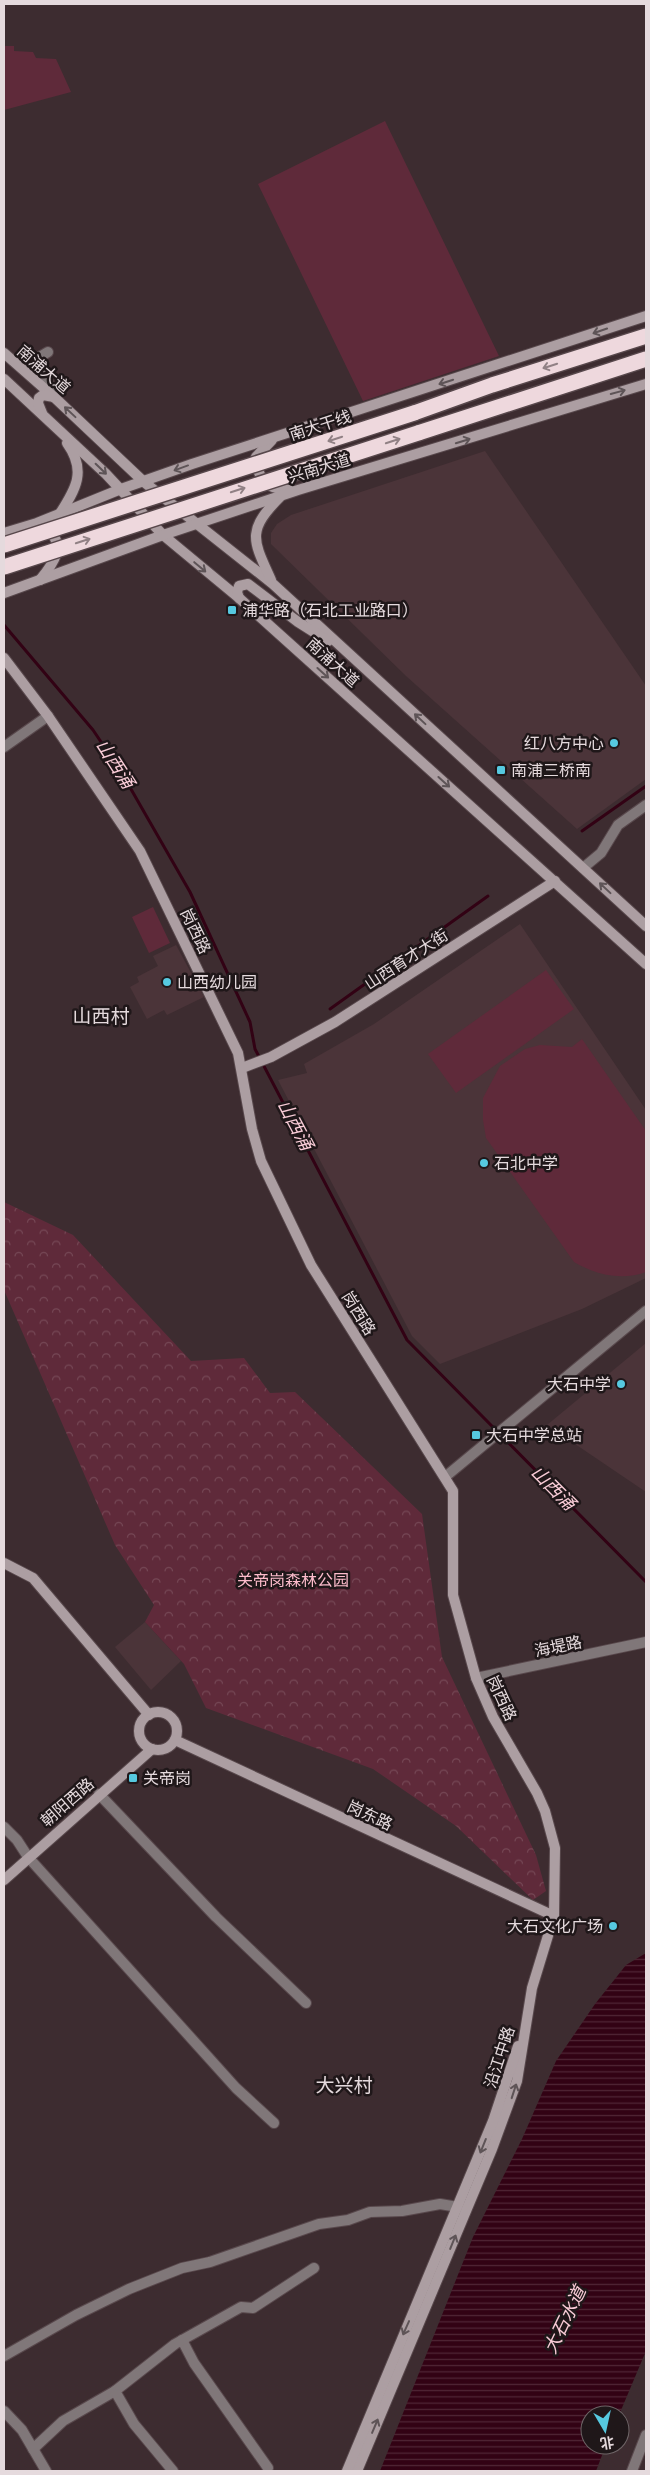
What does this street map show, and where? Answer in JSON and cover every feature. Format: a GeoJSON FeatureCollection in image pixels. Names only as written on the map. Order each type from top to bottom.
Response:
{"type":"FeatureCollection","features":[{"type":"Feature","properties":{"kind":"highway","name":"南大干线"},"geometry":{"type":"LineString","coordinates":[[4,545],[646,336]]}},
{"type":"Feature","properties":{"kind":"highway"},"geometry":{"type":"LineString","coordinates":[[4,567],[646,359]]}},
{"type":"Feature","properties":{"kind":"main road"},"geometry":{"type":"LineString","coordinates":[[4,533],[37,523],[121,489],[646,316]]}},
{"type":"Feature","properties":{"kind":"main road","name":"南浦大道"},"geometry":{"type":"LineString","coordinates":[[4,353],[54,397],[144,482],[273,584],[644,924]]}},
{"type":"Feature","properties":{"kind":"main road","name":"南浦大道"},"geometry":{"type":"LineString","coordinates":[[4,379],[121,489],[163,535],[239,598],[646,964]]}},
{"type":"Feature","properties":{"kind":"main road","name":"兴南大道"},"geometry":{"type":"LineString","coordinates":[[4,593],[163,535],[282,495],[646,384]]}},
{"type":"Feature","properties":{"kind":"main road"},"geometry":{"type":"LineString","coordinates":[[54,397],[43,395],[39,398],[40,411],[76,455],[77,482],[59,514]]}},
{"type":"Feature","properties":{"kind":"main road"},"geometry":{"type":"LineString","coordinates":[[277,437],[265,445],[256,457],[258,473],[265,484],[277,489],[298,490]]}},
{"type":"Feature","properties":{"kind":"main road"},"geometry":{"type":"LineString","coordinates":[[273,584],[258,552],[254,535],[259,522],[267,510],[282,495]]}},
{"type":"Feature","properties":{"kind":"main road"},"geometry":{"type":"LineString","coordinates":[[37,523],[54,533],[58,543],[58,555],[39,581]]}},
{"type":"Feature","properties":{"kind":"main road"},"geometry":{"type":"LineString","coordinates":[[239,598],[239,586],[248,584],[298,622],[348,654]]}},
{"type":"Feature","properties":{"kind":"main road","name":"岗西路"},"geometry":{"type":"LineString","coordinates":[[4,658],[48,716],[140,851],[238,1053],[252,1129],[262,1161],[311,1265],[454,1491],[453,1595],[476,1678],[493,1717],[545,1811],[551,1829],[556,1864],[554,1916],[532,1988],[527,2018]]}},
{"type":"Feature","properties":{"kind":"main road","name":"山西育才大街"},"geometry":{"type":"LineString","coordinates":[[242,1068],[271,1058],[335,1022],[555,881]]}},
{"type":"Feature","properties":{"kind":"main road"},"geometry":{"type":"LineString","coordinates":[[614,935],[646,968]]}},
{"type":"Feature","properties":{"kind":"main road"},"geometry":{"type":"LineString","coordinates":[[4,1563],[33,1578],[149,1715]]}},
{"type":"Feature","properties":{"kind":"main road"},"geometry":{"type":"LineString","coordinates":[[162,1713],[173,1719],[177,1731],[175,1740],[164,1749],[152,1749],[144,1744],[140,1731],[141,1724],[149,1715],[162,1713]]}},
{"type":"Feature","properties":{"kind":"main road","name":"岗东路"},"geometry":{"type":"LineString","coordinates":[[175,1740],[554,1916]]}},
{"type":"Feature","properties":{"kind":"main road","name":"朝阳西路"},"geometry":{"type":"LineString","coordinates":[[4,1880],[152,1749]]}},
{"type":"Feature","properties":{"kind":"main road","name":"沿江中路"},"geometry":{"type":"LineString","coordinates":[[357,2471],[462,2207],[527,2018]]}},
{"type":"Feature","properties":{"kind":"main road","name":"沿江中路"},"geometry":{"type":"LineString","coordinates":[[347,2471],[462,2207]]}},
{"type":"Feature","properties":{"kind":"street"},"geometry":{"type":"LineString","coordinates":[[48,352],[38,358],[54,397]]}},
{"type":"Feature","properties":{"kind":"street"},"geometry":{"type":"LineString","coordinates":[[4,747],[48,716]]}},
{"type":"Feature","properties":{"kind":"street"},"geometry":{"type":"LineString","coordinates":[[583,868],[602,853],[618,825],[646,805]]}},
{"type":"Feature","properties":{"kind":"street"},"geometry":{"type":"LineString","coordinates":[[445,1477],[646,1311]]}},
{"type":"Feature","properties":{"kind":"street","name":"海堤路"},"geometry":{"type":"LineString","coordinates":[[476,1678],[646,1642]]}},
{"type":"Feature","properties":{"kind":"street"},"geometry":{"type":"LineString","coordinates":[[99,1794],[216,1916],[306,2003]]}},
{"type":"Feature","properties":{"kind":"street"},"geometry":{"type":"LineString","coordinates":[[4,1827],[17,1840],[28,1857],[236,2088],[274,2123]]}},
{"type":"Feature","properties":{"kind":"street"},"geometry":{"type":"LineString","coordinates":[[4,2356],[101,2302],[182,2268],[210,2262],[319,2224],[348,2220],[370,2212],[402,2211],[440,2204],[462,2207]]}},
{"type":"Feature","properties":{"kind":"street"},"geometry":{"type":"LineString","coordinates":[[33,2449],[63,2421],[115,2391],[182,2340],[241,2307],[253,2308],[314,2268]]}},
{"type":"Feature","properties":{"kind":"street"},"geometry":{"type":"LineString","coordinates":[[182,2340],[194,2363],[268,2468]]}},
{"type":"Feature","properties":{"kind":"street"},"geometry":{"type":"LineString","coordinates":[[115,2391],[134,2424],[173,2471]]}},
{"type":"Feature","properties":{"kind":"street"},"geometry":{"type":"LineString","coordinates":[[4,2411],[22,2430],[46,2471]]}},
{"type":"Feature","properties":{"kind":"street"},"geometry":{"type":"LineString","coordinates":[[632,2471],[646,2435]]}},
{"type":"Feature","properties":{"kind":"shaded area"},"geometry":{"type":"Polygon","coordinates":[[[485,451],[646,686],[646,779],[577,829],[406,676],[271,544],[271,533],[277,524],[291,515],[485,451]]]}},
{"type":"Feature","properties":{"kind":"shaded area","name":"石北中学"},"geometry":{"type":"Polygon","coordinates":[[[520,924],[646,1110],[646,1278],[582,1309],[440,1364],[412,1336],[278,1080],[307,1073],[304,1064],[374,1024],[520,924]]]}},
{"type":"Feature","properties":{"kind":"shaded area","name":"山西幼儿园"},"geometry":{"type":"Polygon","coordinates":[[[176,945],[204,997],[167,1015],[164,1010],[147,1019],[130,987],[139,982],[137,977],[158,966],[153,956],[176,945]]]}},
{"type":"Feature","properties":{"kind":"shaded area","name":"大石中学"},"geometry":{"type":"Polygon","coordinates":[[[646,1343],[646,1492],[547,1425],[646,1343]]]}},
{"type":"Feature","properties":{"kind":"shaded area"},"geometry":{"type":"Polygon","coordinates":[[[145,1622],[181,1661],[151,1690],[115,1647],[145,1622]]]}},
{"type":"Feature","properties":{"kind":"green space"},"geometry":{"type":"Polygon","coordinates":[[[4,46],[14,46],[14,51],[33,52],[36,58],[56,59],[71,92],[4,110],[4,46]]]}},
{"type":"Feature","properties":{"kind":"green space"},"geometry":{"type":"Polygon","coordinates":[[[385,121],[499,356],[363,401],[258,184],[385,121]]]}},
{"type":"Feature","properties":{"kind":"green space"},"geometry":{"type":"Polygon","coordinates":[[[153,907],[170,943],[149,953],[132,917],[153,907]]]}},
{"type":"Feature","properties":{"kind":"green space"},"geometry":{"type":"Polygon","coordinates":[[[546,970],[574,1009],[456,1093],[428,1054],[546,970]]]}},
{"type":"Feature","properties":{"kind":"green space"},"geometry":{"type":"Polygon","coordinates":[[[582,1039],[646,1131],[646,1272],[637,1275],[609,1275],[582,1267],[574,1262],[486,1138],[483,1120],[483,1098],[500,1066],[525,1049],[540,1045],[572,1047],[582,1039]]]}},
{"type":"Feature","properties":{"kind":"green space","name":"关帝岗森林公园"},"geometry":{"type":"Polygon","coordinates":[[[4,1202],[73,1235],[191,1361],[244,1358],[270,1393],[295,1392],[422,1514],[442,1657],[536,1855],[546,1891],[533,1900],[456,1826],[373,1769],[206,1708],[184,1664],[145,1622],[154,1605],[115,1545],[4,1290],[4,1202]]]}},
{"type":"Feature","properties":{"kind":"water","name":"大石水道"},"geometry":{"type":"Polygon","coordinates":[[[646,1953],[646,2351],[623,2405],[580,2405],[580,2455],[602,2455],[596,2471],[380,2471],[473,2237],[522,2139],[556,2061],[595,2004],[626,1965],[646,1953]]]}},
{"type":"Feature","properties":{"kind":"waterway","name":"山西涌"},"geometry":{"type":"LineString","coordinates":[[4,625],[93,730],[120,770],[190,892],[250,1022],[255,1049],[407,1340],[646,1582]]}},
{"type":"Feature","properties":{"kind":"waterway"},"geometry":{"type":"LineString","coordinates":[[582,831],[646,786]]}},
{"type":"Feature","properties":{"kind":"waterway"},"geometry":{"type":"LineString","coordinates":[[330,1009],[488,896]]}},
{"type":"Feature","properties":{"kind":"place","name":"浦华路（石北工业路口）"},"geometry":{"type":"Point","coordinates":[232,610]}},
{"type":"Feature","properties":{"kind":"place","name":"红八方中心"},"geometry":{"type":"Point","coordinates":[614,743]}},
{"type":"Feature","properties":{"kind":"place","name":"南浦三桥南"},"geometry":{"type":"Point","coordinates":[501,770]}},
{"type":"Feature","properties":{"kind":"place","name":"山西幼儿园"},"geometry":{"type":"Point","coordinates":[167,982]}},
{"type":"Feature","properties":{"kind":"place","name":"石北中学"},"geometry":{"type":"Point","coordinates":[484,1163]}},
{"type":"Feature","properties":{"kind":"place","name":"大石中学"},"geometry":{"type":"Point","coordinates":[621,1384]}},
{"type":"Feature","properties":{"kind":"place","name":"大石中学总站"},"geometry":{"type":"Point","coordinates":[476,1435]}},
{"type":"Feature","properties":{"kind":"place","name":"关帝岗"},"geometry":{"type":"Point","coordinates":[133,1778]}},
{"type":"Feature","properties":{"kind":"place","name":"大石文化广场"},"geometry":{"type":"Point","coordinates":[613,1926]}},
{"type":"Feature","properties":{"kind":"district","name":"山西村"},"geometry":{"type":"Point","coordinates":[101,1016]}},
{"type":"Feature","properties":{"kind":"district","name":"大兴村"},"geometry":{"type":"Point","coordinates":[344,2085]}}]}
